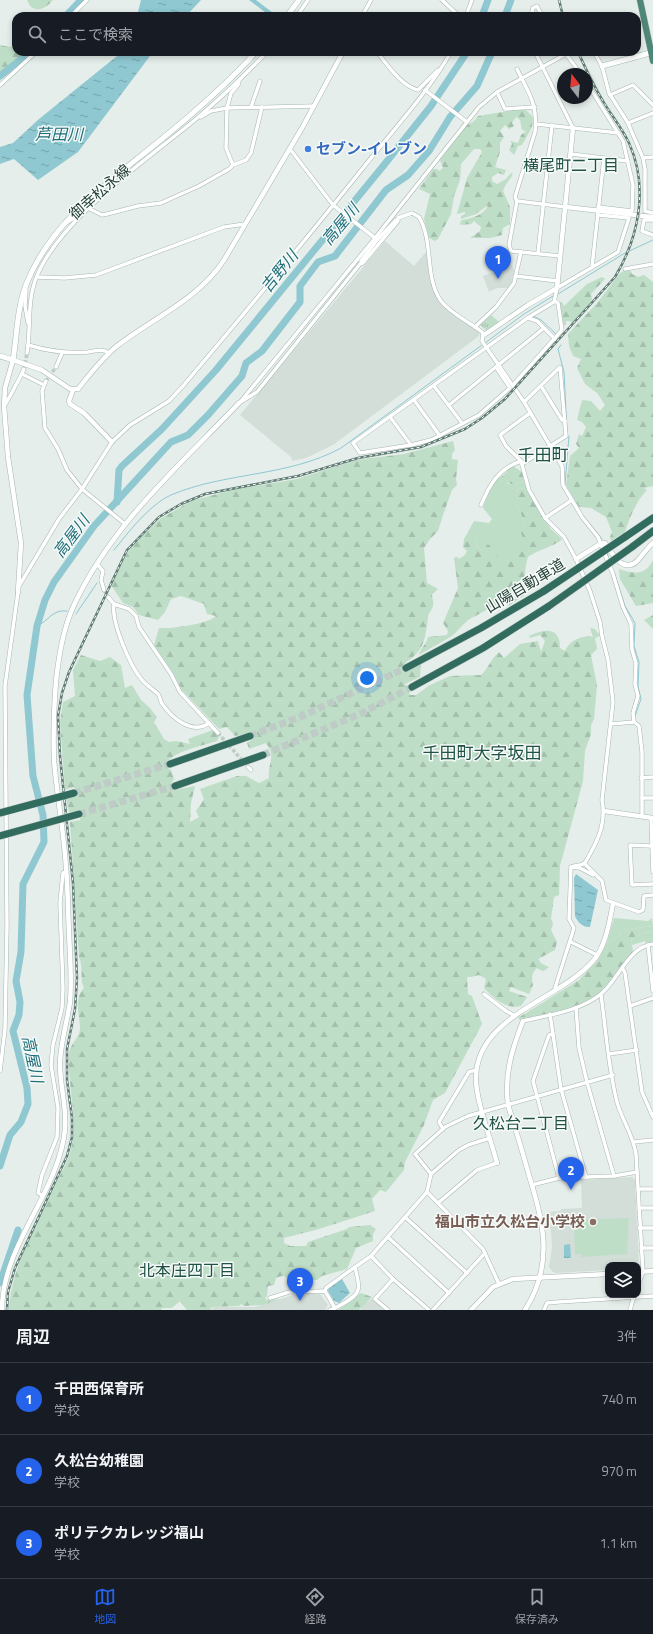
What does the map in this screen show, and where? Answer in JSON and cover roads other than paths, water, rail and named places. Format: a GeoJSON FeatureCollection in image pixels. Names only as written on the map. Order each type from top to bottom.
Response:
{"type":"FeatureCollection","features":[{"type":"Feature","properties":{"kind":"highway"},"geometry":{"type":"LineString","coordinates":[[640,0],[650,53],[653,61]]}},
{"type":"Feature","properties":{"kind":"highway","name":"山陽自動車道"},"geometry":{"type":"LineString","coordinates":[[406,668],[481,628],[544,591],[653,518]]}},
{"type":"Feature","properties":{"kind":"highway","name":"山陽自動車道"},"geometry":{"type":"LineString","coordinates":[[412,687],[483,648],[549,606],[653,531]]}},
{"type":"Feature","properties":{"kind":"highway"},"geometry":{"type":"LineString","coordinates":[[170,764],[250,736]]}},
{"type":"Feature","properties":{"kind":"highway"},"geometry":{"type":"LineString","coordinates":[[176,786],[263,755]]}},
{"type":"Feature","properties":{"kind":"highway"},"geometry":{"type":"LineString","coordinates":[[0,813],[74,793]]}},
{"type":"Feature","properties":{"kind":"highway"},"geometry":{"type":"LineString","coordinates":[[0,836],[79,814]]}},
{"type":"Feature","properties":{"kind":"main road"},"geometry":{"type":"LineString","coordinates":[[290,12],[299,0]]}},
{"type":"Feature","properties":{"kind":"main road"},"geometry":{"type":"LineString","coordinates":[[641,55],[650,53]]}},
{"type":"Feature","properties":{"kind":"main road","name":"御幸松永線"},"geometry":{"type":"LineString","coordinates":[[13,360],[20,307],[26,285],[42,251],[63,224],[102,188],[174,129],[224,84],[252,56]]}},
{"type":"Feature","properties":{"kind":"main road"},"geometry":{"type":"LineString","coordinates":[[602,66],[639,56]]}},
{"type":"Feature","properties":{"kind":"main road"},"geometry":{"type":"LineString","coordinates":[[1,356],[13,360]]}},
{"type":"Feature","properties":{"kind":"street"},"geometry":{"type":"LineString","coordinates":[[75,12],[87,0]]}},
{"type":"Feature","properties":{"kind":"street"},"geometry":{"type":"LineString","coordinates":[[300,12],[308,0]]}},
{"type":"Feature","properties":{"kind":"street"},"geometry":{"type":"LineString","coordinates":[[364,12],[371,0]]}},
{"type":"Feature","properties":{"kind":"street"},"geometry":{"type":"LineString","coordinates":[[442,0],[455,12]]}},
{"type":"Feature","properties":{"kind":"street"},"geometry":{"type":"LineString","coordinates":[[468,12],[472,0]]}},
{"type":"Feature","properties":{"kind":"street"},"geometry":{"type":"LineString","coordinates":[[532,12],[533,8],[537,6],[540,12]]}},
{"type":"Feature","properties":{"kind":"street"},"geometry":{"type":"LineString","coordinates":[[0,85],[32,56]]}},
{"type":"Feature","properties":{"kind":"street"},"geometry":{"type":"LineString","coordinates":[[27,353],[33,293],[37,277],[55,245],[68,228],[198,118],[239,81],[263,56]]}},
{"type":"Feature","properties":{"kind":"street"},"geometry":{"type":"LineString","coordinates":[[0,1071],[5,1029],[7,925],[5,686],[19,586],[20,543],[8,458],[4,406],[5,388],[13,360],[42,370],[73,390],[78,389],[109,353],[197,290],[211,278],[224,260],[290,149],[341,56]]}},
{"type":"Feature","properties":{"kind":"street"},"geometry":{"type":"LineString","coordinates":[[380,56],[405,83],[418,90],[438,70],[441,69]]}},
{"type":"Feature","properties":{"kind":"street"},"geometry":{"type":"LineString","coordinates":[[19,586],[59,519],[83,490],[112,442],[130,425],[169,401],[183,386],[333,205],[425,90],[449,56]]}},
{"type":"Feature","properties":{"kind":"street"},"geometry":{"type":"LineString","coordinates":[[513,385],[555,339],[562,330],[563,325],[556,299],[556,290],[574,128],[537,56]]}},
{"type":"Feature","properties":{"kind":"street"},"geometry":{"type":"LineString","coordinates":[[2,1310],[4,1292],[11,1262],[59,1156],[65,1129],[65,1104],[60,1068],[61,1050],[70,1003],[70,984],[66,872],[54,739],[59,654],[70,616],[97,564],[125,524],[153,491],[239,403],[376,239],[480,106],[497,92],[561,56]]}},
{"type":"Feature","properties":{"kind":"street"},"geometry":{"type":"LineString","coordinates":[[569,56],[577,68]]}},
{"type":"Feature","properties":{"kind":"street"},"geometry":{"type":"LineString","coordinates":[[596,56],[602,66],[610,94],[628,123],[643,158],[645,169],[645,211],[653,213]]}},
{"type":"Feature","properties":{"kind":"street"},"geometry":{"type":"LineString","coordinates":[[517,69],[535,107],[536,124],[535,132],[515,197],[517,201],[509,245],[511,251],[560,256]]}},
{"type":"Feature","properties":{"kind":"street"},"geometry":{"type":"LineString","coordinates":[[233,165],[226,148],[227,108],[231,93],[238,85],[239,81]]}},
{"type":"Feature","properties":{"kind":"street"},"geometry":{"type":"LineString","coordinates":[[251,107],[260,81]]}},
{"type":"Feature","properties":{"kind":"street"},"geometry":{"type":"LineString","coordinates":[[610,94],[633,85],[653,105]]}},
{"type":"Feature","properties":{"kind":"street"},"geometry":{"type":"LineString","coordinates":[[425,90],[467,122]]}},
{"type":"Feature","properties":{"kind":"street"},"geometry":{"type":"LineString","coordinates":[[497,92],[505,109],[535,107]]}},
{"type":"Feature","properties":{"kind":"street"},"geometry":{"type":"LineString","coordinates":[[593,92],[619,133],[626,152],[633,185],[632,210],[598,211]]}},
{"type":"Feature","properties":{"kind":"street"},"geometry":{"type":"LineString","coordinates":[[198,118],[211,111],[227,108],[314,106]]}},
{"type":"Feature","properties":{"kind":"street"},"geometry":{"type":"LineString","coordinates":[[89,209],[102,215],[138,206],[161,203],[199,186],[233,165],[246,160],[251,153],[262,107]]}},
{"type":"Feature","properties":{"kind":"street"},"geometry":{"type":"LineString","coordinates":[[628,123],[653,113]]}},
{"type":"Feature","properties":{"kind":"street"},"geometry":{"type":"LineString","coordinates":[[536,124],[619,133]]}},
{"type":"Feature","properties":{"kind":"street"},"geometry":{"type":"LineString","coordinates":[[538,253],[552,125]]}},
{"type":"Feature","properties":{"kind":"street"},"geometry":{"type":"LineString","coordinates":[[290,149],[333,205],[376,239]]}},
{"type":"Feature","properties":{"kind":"street"},"geometry":{"type":"LineString","coordinates":[[571,154],[628,161]]}},
{"type":"Feature","properties":{"kind":"street"},"geometry":{"type":"LineString","coordinates":[[643,158],[653,157]]}},
{"type":"Feature","properties":{"kind":"street"},"geometry":{"type":"LineString","coordinates":[[592,267],[604,158]]}},
{"type":"Feature","properties":{"kind":"street"},"geometry":{"type":"LineString","coordinates":[[517,201],[653,217]]}},
{"type":"Feature","properties":{"kind":"street"},"geometry":{"type":"LineString","coordinates":[[63,224],[69,222],[89,209]]}},
{"type":"Feature","properties":{"kind":"street"},"geometry":{"type":"LineString","coordinates":[[556,299],[485,347],[434,386],[353,443],[360,452],[411,446],[440,436],[462,423],[479,416],[510,388],[485,347],[482,341],[484,336],[528,305],[556,290],[618,252],[629,218],[598,211]]}},
{"type":"Feature","properties":{"kind":"street"},"geometry":{"type":"LineString","coordinates":[[239,403],[257,392],[360,264],[376,239],[398,218],[412,213],[419,217],[425,234],[434,284],[440,299],[445,305],[475,326],[483,333],[484,336]]}},
{"type":"Feature","properties":{"kind":"street"},"geometry":{"type":"LineString","coordinates":[[360,264],[398,221],[398,218]]}},
{"type":"Feature","properties":{"kind":"street"},"geometry":{"type":"LineString","coordinates":[[653,220],[644,220],[642,231],[653,235]]}},
{"type":"Feature","properties":{"kind":"street"},"geometry":{"type":"LineString","coordinates":[[37,277],[65,278],[96,275],[224,227],[245,224]]}},
{"type":"Feature","properties":{"kind":"street"},"geometry":{"type":"LineString","coordinates":[[475,326],[496,307],[514,283],[521,252]]}},
{"type":"Feature","properties":{"kind":"street"},"geometry":{"type":"LineString","coordinates":[[625,269],[653,264]]}},
{"type":"Feature","properties":{"kind":"street"},"geometry":{"type":"LineString","coordinates":[[515,276],[558,281]]}},
{"type":"Feature","properties":{"kind":"street"},"geometry":{"type":"LineString","coordinates":[[26,285],[25,306],[29,326]]}},
{"type":"Feature","properties":{"kind":"street"},"geometry":{"type":"LineString","coordinates":[[529,317],[537,321],[555,339]]}},
{"type":"Feature","properties":{"kind":"street"},"geometry":{"type":"LineString","coordinates":[[449,405],[544,328]]}},
{"type":"Feature","properties":{"kind":"street"},"geometry":{"type":"LineString","coordinates":[[28,345],[62,353],[101,350],[109,353]]}},
{"type":"Feature","properties":{"kind":"street"},"geometry":{"type":"LineString","coordinates":[[56,367],[62,353]]}},
{"type":"Feature","properties":{"kind":"street"},"geometry":{"type":"LineString","coordinates":[[497,366],[513,385],[562,466],[563,485],[582,517],[598,537],[613,574],[623,607],[631,624],[632,650],[636,663],[635,684],[638,696],[634,708],[634,722]]}},
{"type":"Feature","properties":{"kind":"street"},"geometry":{"type":"LineString","coordinates":[[481,505],[496,476],[512,464],[521,463],[551,447],[566,436],[560,368],[524,402]]}},
{"type":"Feature","properties":{"kind":"street"},"geometry":{"type":"LineString","coordinates":[[4,406],[8,403],[12,390],[24,369]]}},
{"type":"Feature","properties":{"kind":"street"},"geometry":{"type":"LineString","coordinates":[[22,374],[44,385]]}},
{"type":"Feature","properties":{"kind":"street"},"geometry":{"type":"LineString","coordinates":[[46,380],[42,392],[45,428],[58,449],[67,470],[83,490],[125,524]]}},
{"type":"Feature","properties":{"kind":"street"},"geometry":{"type":"LineString","coordinates":[[434,386],[462,423]]}},
{"type":"Feature","properties":{"kind":"street"},"geometry":{"type":"LineString","coordinates":[[541,386],[564,421]]}},
{"type":"Feature","properties":{"kind":"street"},"geometry":{"type":"LineString","coordinates":[[73,390],[69,401],[70,404],[84,413],[112,442]]}},
{"type":"Feature","properties":{"kind":"street"},"geometry":{"type":"LineString","coordinates":[[414,400],[440,436]]}},
{"type":"Feature","properties":{"kind":"street"},"geometry":{"type":"LineString","coordinates":[[530,413],[500,435],[506,446],[521,463],[529,490],[545,518],[564,537],[576,559],[590,591],[597,612],[608,660],[613,702],[604,766],[602,800],[604,811],[602,826],[597,841],[584,863],[571,867]]}},
{"type":"Feature","properties":{"kind":"street"},"geometry":{"type":"LineString","coordinates":[[390,417],[411,446]]}},
{"type":"Feature","properties":{"kind":"street"},"geometry":{"type":"LineString","coordinates":[[545,518],[572,500]]}},
{"type":"Feature","properties":{"kind":"street"},"geometry":{"type":"LineString","coordinates":[[576,559],[600,544],[605,543],[619,562],[625,565],[634,564],[653,543]]}},
{"type":"Feature","properties":{"kind":"street"},"geometry":{"type":"LineString","coordinates":[[97,564],[103,570],[101,580],[104,590]]}},
{"type":"Feature","properties":{"kind":"street"},"geometry":{"type":"LineString","coordinates":[[108,597],[114,604],[129,609],[136,616],[139,627],[171,674],[180,692],[218,733]]}},
{"type":"Feature","properties":{"kind":"street"},"geometry":{"type":"LineString","coordinates":[[114,604],[118,629],[132,665],[142,681],[152,687],[160,697],[163,705],[176,718],[189,727],[206,726],[209,723]]}},
{"type":"Feature","properties":{"kind":"street"},"geometry":{"type":"LineString","coordinates":[[611,724],[634,722],[639,726],[642,752],[642,816]]}},
{"type":"Feature","properties":{"kind":"street"},"geometry":{"type":"LineString","coordinates":[[641,778],[653,777]]}},
{"type":"Feature","properties":{"kind":"street"},"geometry":{"type":"LineString","coordinates":[[642,798],[653,798]]}},
{"type":"Feature","properties":{"kind":"street"},"geometry":{"type":"LineString","coordinates":[[604,811],[652,818],[651,846],[653,872]]}},
{"type":"Feature","properties":{"kind":"street"},"geometry":{"type":"LineString","coordinates":[[651,846],[630,845],[632,885],[653,884]]}},
{"type":"Feature","properties":{"kind":"street"},"geometry":{"type":"LineString","coordinates":[[584,863],[604,885],[604,896],[606,900],[613,904],[639,912],[643,910],[644,896],[653,896]]}},
{"type":"Feature","properties":{"kind":"street"},"geometry":{"type":"LineString","coordinates":[[571,867],[580,868],[592,875],[594,874]]}},
{"type":"Feature","properties":{"kind":"street"},"geometry":{"type":"LineString","coordinates":[[556,990],[555,988],[574,928],[569,919],[571,867]]}},
{"type":"Feature","properties":{"kind":"street"},"geometry":{"type":"LineString","coordinates":[[42,1195],[38,1193],[42,1175],[57,1137],[58,1108],[51,1065],[53,1045],[62,1008],[63,989],[60,903],[63,873],[66,872]]}},
{"type":"Feature","properties":{"kind":"street"},"geometry":{"type":"LineString","coordinates":[[438,1203],[477,1170],[497,1163],[476,1084],[476,1070],[481,1052],[492,1035],[503,1024],[577,976],[597,955],[605,938],[613,904]]}},
{"type":"Feature","properties":{"kind":"street"},"geometry":{"type":"LineString","coordinates":[[570,942],[597,955]]}},
{"type":"Feature","properties":{"kind":"street"},"geometry":{"type":"LineString","coordinates":[[648,944],[653,991]]}},
{"type":"Feature","properties":{"kind":"street"},"geometry":{"type":"LineString","coordinates":[[526,1310],[540,1278],[544,1242],[542,1219],[508,1105],[506,1091],[508,1067],[523,1021],[576,1008],[601,995],[635,952],[648,944],[653,944]]}},
{"type":"Feature","properties":{"kind":"street"},"geometry":{"type":"LineString","coordinates":[[623,969],[625,973],[637,1050],[642,1092],[653,1117]]}},
{"type":"Feature","properties":{"kind":"street"},"geometry":{"type":"LineString","coordinates":[[484,994],[515,1016]]}},
{"type":"Feature","properties":{"kind":"street"},"geometry":{"type":"LineString","coordinates":[[601,995],[609,1054],[620,1110],[634,1142],[638,1189],[641,1262]]}},
{"type":"Feature","properties":{"kind":"street"},"geometry":{"type":"LineString","coordinates":[[630,1006],[653,998]]}},
{"type":"Feature","properties":{"kind":"street"},"geometry":{"type":"LineString","coordinates":[[576,1008],[579,1048],[586,1082],[614,1176]]}},
{"type":"Feature","properties":{"kind":"street"},"geometry":{"type":"LineString","coordinates":[[550,1014],[561,1089],[586,1177]]}},
{"type":"Feature","properties":{"kind":"street"},"geometry":{"type":"LineString","coordinates":[[553,1034],[549,1035],[533,1081],[559,1178]]}},
{"type":"Feature","properties":{"kind":"street"},"geometry":{"type":"LineString","coordinates":[[609,1054],[637,1050]]}},
{"type":"Feature","properties":{"kind":"street"},"geometry":{"type":"LineString","coordinates":[[443,1129],[438,1122],[469,1072],[476,1070]]}},
{"type":"Feature","properties":{"kind":"street"},"geometry":{"type":"LineString","coordinates":[[431,1174],[415,1154],[443,1129],[459,1120],[613,1075]]}},
{"type":"Feature","properties":{"kind":"street"},"geometry":{"type":"LineString","coordinates":[[325,1291],[326,1288],[371,1256],[389,1238],[427,1192],[431,1174],[459,1150],[468,1145],[490,1138]]}},
{"type":"Feature","properties":{"kind":"street"},"geometry":{"type":"LineString","coordinates":[[634,1142],[653,1140]]}},
{"type":"Feature","properties":{"kind":"street"},"geometry":{"type":"LineString","coordinates":[[532,1185],[559,1178],[614,1176],[637,1172]]}},
{"type":"Feature","properties":{"kind":"street"},"geometry":{"type":"LineString","coordinates":[[638,1189],[653,1188]]}},
{"type":"Feature","properties":{"kind":"street"},"geometry":{"type":"LineString","coordinates":[[427,1192],[485,1253],[499,1284]]}},
{"type":"Feature","properties":{"kind":"street"},"geometry":{"type":"LineString","coordinates":[[639,1208],[653,1208]]}},
{"type":"Feature","properties":{"kind":"street"},"geometry":{"type":"LineString","coordinates":[[406,1218],[467,1273]]}},
{"type":"Feature","properties":{"kind":"street"},"geometry":{"type":"LineString","coordinates":[[640,1228],[653,1228]]}},
{"type":"Feature","properties":{"kind":"street"},"geometry":{"type":"LineString","coordinates":[[389,1238],[449,1292]]}},
{"type":"Feature","properties":{"kind":"street"},"geometry":{"type":"LineString","coordinates":[[641,1248],[653,1248]]}},
{"type":"Feature","properties":{"kind":"street"},"geometry":{"type":"LineString","coordinates":[[433,1310],[485,1253]]}},
{"type":"Feature","properties":{"kind":"street"},"geometry":{"type":"LineString","coordinates":[[371,1256],[393,1279],[429,1310]]}},
{"type":"Feature","properties":{"kind":"street"},"geometry":{"type":"LineString","coordinates":[[330,1310],[339,1307],[359,1289],[355,1267]]}},
{"type":"Feature","properties":{"kind":"street"},"geometry":{"type":"LineString","coordinates":[[641,1272],[653,1271]]}},
{"type":"Feature","properties":{"kind":"street"},"geometry":{"type":"LineString","coordinates":[[471,1310],[486,1294],[499,1284],[513,1279],[605,1274]]}},
{"type":"Feature","properties":{"kind":"street"},"geometry":{"type":"LineString","coordinates":[[388,1310],[375,1299],[393,1279]]}},
{"type":"Feature","properties":{"kind":"street"},"geometry":{"type":"LineString","coordinates":[[270,1298],[289,1292],[325,1291]]}},
{"type":"Feature","properties":{"kind":"street"},"geometry":{"type":"LineString","coordinates":[[325,1291],[335,1308]]}},
{"type":"Feature","properties":{"kind":"street"},"geometry":{"type":"LineString","coordinates":[[641,1296],[653,1296]]}},
{"type":"Feature","properties":{"kind":"street"},"geometry":{"type":"LineString","coordinates":[[544,1310],[547,1303],[609,1298]]}},
{"type":"Feature","properties":{"kind":"street"},"geometry":{"type":"LineString","coordinates":[[630,1310],[633,1298]]}},
{"type":"Feature","properties":{"kind":"water"},"geometry":{"type":"Polygon","coordinates":[[[141,0],[201,0],[190,12],[138,12],[141,0]]]}},
{"type":"Feature","properties":{"kind":"water"},"geometry":{"type":"Polygon","coordinates":[[[249,0],[256,0],[272,12],[265,12],[249,0]]]}},
{"type":"Feature","properties":{"kind":"water","name":"芦田川"},"geometry":{"type":"Polygon","coordinates":[[[117,56],[150,56],[78,152],[38,180],[14,159],[0,164],[0,147],[13,143],[39,119],[117,56]]]}},
{"type":"Feature","properties":{"kind":"water"},"geometry":{"type":"Polygon","coordinates":[[[576,874],[598,890],[590,927],[585,927],[577,920],[575,916],[574,878],[576,874]]]}},
{"type":"Feature","properties":{"kind":"water"},"geometry":{"type":"Polygon","coordinates":[[[570,1244],[571,1258],[564,1258],[564,1245],[570,1244]]]}},
{"type":"Feature","properties":{"kind":"water"},"geometry":{"type":"Polygon","coordinates":[[[342,1279],[350,1293],[339,1303],[334,1301],[328,1291],[329,1286],[342,1279]]]}},
{"type":"Feature","properties":{"kind":"waterway"},"geometry":{"type":"LineString","coordinates":[[70,12],[81,0]]}},
{"type":"Feature","properties":{"kind":"waterway","name":"吉野川"},"geometry":{"type":"LineString","coordinates":[[484,12],[488,0]]}},
{"type":"Feature","properties":{"kind":"waterway","name":"高屋川"},"geometry":{"type":"LineString","coordinates":[[506,12],[511,0]]}},
{"type":"Feature","properties":{"kind":"waterway"},"geometry":{"type":"LineString","coordinates":[[0,76],[25,56]]}},
{"type":"Feature","properties":{"kind":"waterway","name":"吉野川"},"geometry":{"type":"LineString","coordinates":[[117,502],[119,470],[122,466],[162,429],[216,370],[431,106],[464,56]]}},
{"type":"Feature","properties":{"kind":"waterway","name":"高屋川"},"geometry":{"type":"LineString","coordinates":[[0,1166],[10,1135],[21,1122],[28,1104],[27,1088],[13,1031],[19,1015],[20,1002],[16,981],[21,952],[23,884],[44,842],[43,815],[33,776],[27,695],[37,626],[45,600],[54,582],[94,526],[171,442],[188,435],[208,415],[242,376],[246,363],[262,351],[300,302],[300,286],[318,262],[335,256],[386,190],[408,175],[429,151],[450,117],[477,86],[490,56]]}},
{"type":"Feature","properties":{"kind":"waterway"},"geometry":{"type":"LineString","coordinates":[[558,294],[625,253],[653,240]]}},
{"type":"Feature","properties":{"kind":"waterway"},"geometry":{"type":"LineString","coordinates":[[485,343],[524,314],[553,296]]}},
{"type":"Feature","properties":{"kind":"waterway"},"geometry":{"type":"LineString","coordinates":[[533,316],[541,320],[556,334]]}},
{"type":"Feature","properties":{"kind":"waterway"},"geometry":{"type":"LineString","coordinates":[[114,550],[147,512],[171,495],[213,482],[278,470],[300,464],[341,448],[482,345]]}},
{"type":"Feature","properties":{"kind":"waterway"},"geometry":{"type":"LineString","coordinates":[[561,345],[558,349],[564,372],[567,432]]}},
{"type":"Feature","properties":{"kind":"waterway"},"geometry":{"type":"LineString","coordinates":[[565,484],[569,436]]}},
{"type":"Feature","properties":{"kind":"waterway"},"geometry":{"type":"LineString","coordinates":[[588,522],[602,539]]}},
{"type":"Feature","properties":{"kind":"waterway"},"geometry":{"type":"LineString","coordinates":[[607,553],[609,559]]}},
{"type":"Feature","properties":{"kind":"waterway"},"geometry":{"type":"LineString","coordinates":[[614,572],[625,606],[635,623],[634,646],[639,662],[638,686],[641,699],[635,716]]}},
{"type":"Feature","properties":{"kind":"waterway"},"geometry":{"type":"LineString","coordinates":[[76,614],[97,583]]}},
{"type":"Feature","properties":{"kind":"waterway"},"geometry":{"type":"LineString","coordinates":[[37,626],[54,614],[67,611]]}},
{"type":"Feature","properties":{"kind":"waterway"},"geometry":{"type":"LineString","coordinates":[[0,1283],[18,1230]]}},
{"type":"Feature","properties":{"kind":"tunnel"},"geometry":{"type":"LineString","coordinates":[[24,369],[27,353]]}},
{"type":"Feature","properties":{"kind":"tunnel"},"geometry":{"type":"LineString","coordinates":[[46,381],[56,367]]}},
{"type":"Feature","properties":{"kind":"tunnel"},"geometry":{"type":"LineString","coordinates":[[104,590],[108,597]]}},
{"type":"Feature","properties":{"kind":"tunnel"},"geometry":{"type":"LineString","coordinates":[[250,736],[300,717],[406,668]]}},
{"type":"Feature","properties":{"kind":"tunnel"},"geometry":{"type":"LineString","coordinates":[[263,755],[362,713],[412,687]]}},
{"type":"Feature","properties":{"kind":"tunnel"},"geometry":{"type":"LineString","coordinates":[[218,733],[248,767]]}},
{"type":"Feature","properties":{"kind":"tunnel"},"geometry":{"type":"LineString","coordinates":[[74,793],[170,764]]}},
{"type":"Feature","properties":{"kind":"tunnel"},"geometry":{"type":"LineString","coordinates":[[79,814],[175,786]]}},
{"type":"Feature","properties":{"kind":"railway"},"geometry":{"type":"LineString","coordinates":[[559,0],[562,12]]}},
{"type":"Feature","properties":{"kind":"railway"},"geometry":{"type":"LineString","coordinates":[[7,1310],[8,1292],[15,1268],[67,1156],[72,1137],[72,1118],[67,1080],[67,1049],[75,1009],[77,978],[73,883],[60,756],[58,716],[62,693],[69,672],[127,550],[159,517],[181,504],[205,494],[298,476],[358,458],[421,447],[465,429],[482,418],[505,399],[615,277],[623,262],[635,229],[640,194],[639,177],[629,143],[596,89],[580,56]]}},
{"type":"Feature","properties":{"kind":"place","name":"セブン-イレブン"},"geometry":{"type":"Point","coordinates":[308,149]}},
{"type":"Feature","properties":{"kind":"place","name":"千田西保育所"},"geometry":{"type":"Point","coordinates":[498,279]}},
{"type":"Feature","properties":{"kind":"place","name":"久松台幼稚園"},"geometry":{"type":"Point","coordinates":[571,1190]}},
{"type":"Feature","properties":{"kind":"place","name":"福山市立久松台小学校"},"geometry":{"type":"Point","coordinates":[593,1222]}},
{"type":"Feature","properties":{"kind":"place","name":"ポリテクカレッジ福山"},"geometry":{"type":"Point","coordinates":[300,1301]}},
{"type":"Feature","properties":{"kind":"district","name":"横尾町二丁目"},"geometry":{"type":"Point","coordinates":[571,165]}},
{"type":"Feature","properties":{"kind":"district","name":"千田町"},"geometry":{"type":"Point","coordinates":[543,455]}},
{"type":"Feature","properties":{"kind":"district","name":"千田町大字坂田"},"geometry":{"type":"Point","coordinates":[482,753]}},
{"type":"Feature","properties":{"kind":"district","name":"久松台二丁目"},"geometry":{"type":"Point","coordinates":[521,1123]}},
{"type":"Feature","properties":{"kind":"district","name":"北本庄四丁目"},"geometry":{"type":"Point","coordinates":[187,1270]}}]}
